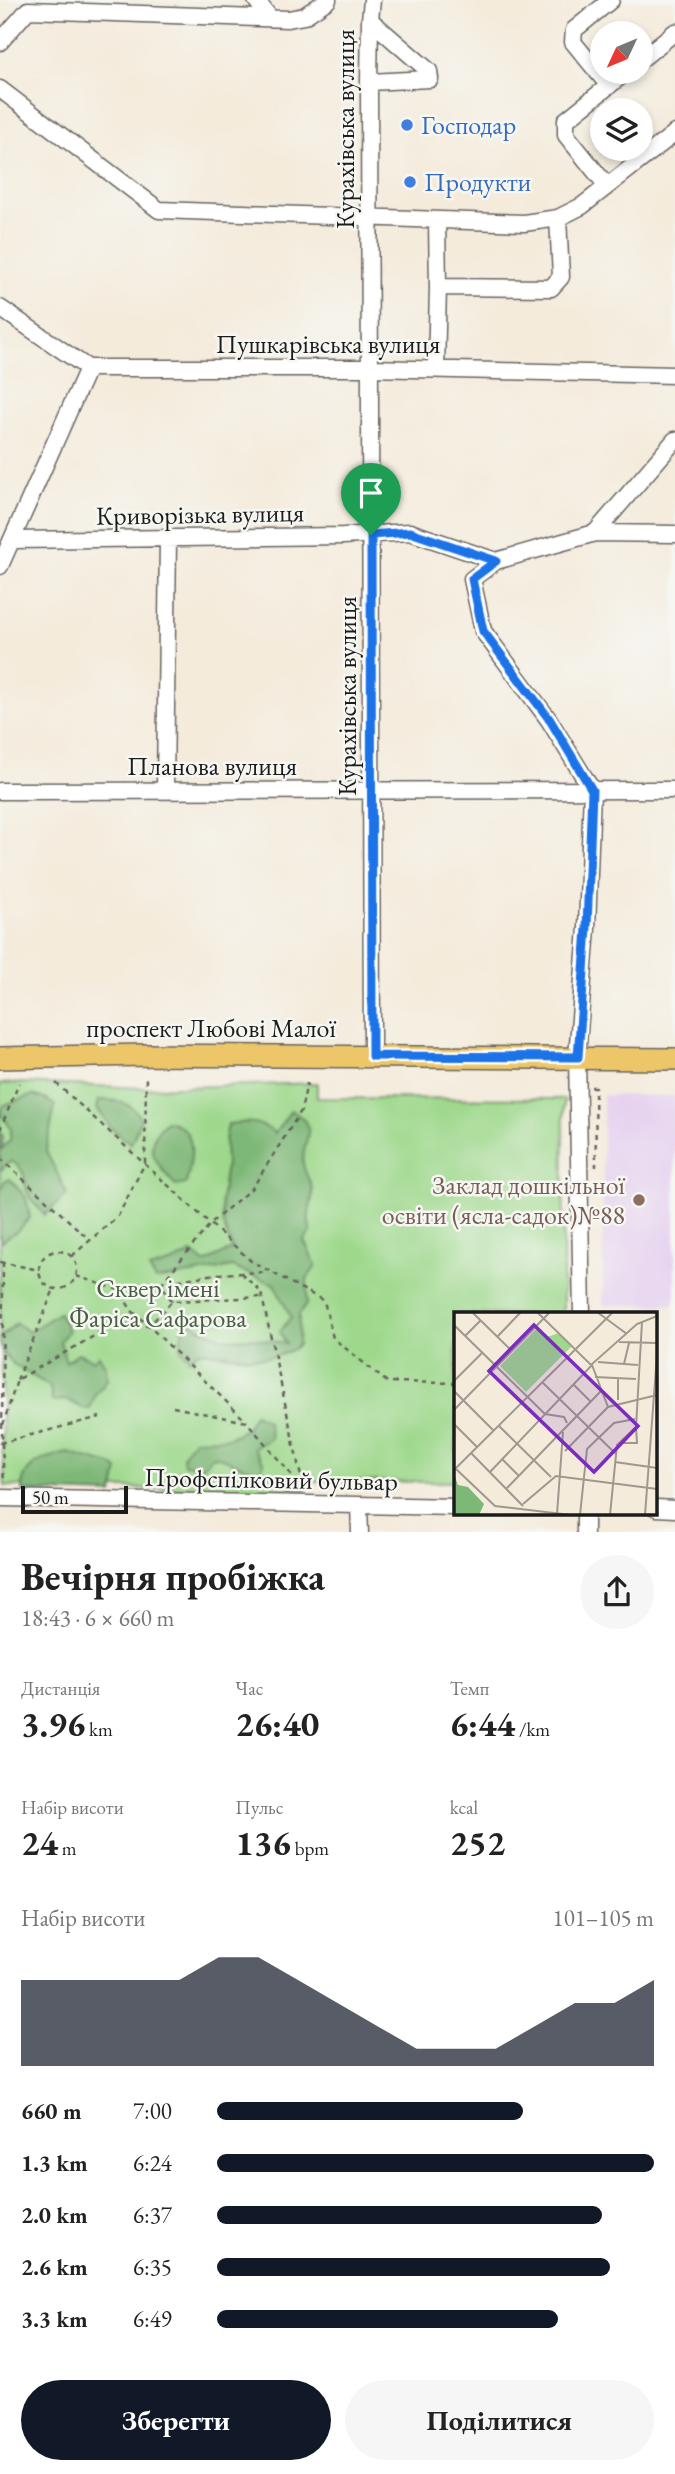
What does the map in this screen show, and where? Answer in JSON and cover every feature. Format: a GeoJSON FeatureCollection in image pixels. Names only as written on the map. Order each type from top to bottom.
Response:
{"type":"FeatureCollection","features":[{"type":"Feature","properties":{"kind":"main road","name":"проспект Любові Малої"},"geometry":{"type":"LineString","coordinates":[[0,1058],[145,1055],[675,1059]]}},
{"type":"Feature","properties":{"kind":"street"},"geometry":{"type":"LineString","coordinates":[[256,0],[270,19]]}},
{"type":"Feature","properties":{"kind":"street"},"geometry":{"type":"LineString","coordinates":[[0,42],[32,5],[288,19],[304,16],[328,0]]}},
{"type":"Feature","properties":{"kind":"street","name":"Курахівська вулиця"},"geometry":{"type":"LineString","coordinates":[[372,0],[369,82],[372,1056]]}},
{"type":"Feature","properties":{"kind":"street"},"geometry":{"type":"LineString","coordinates":[[608,86],[573,42],[574,30],[611,0]]}},
{"type":"Feature","properties":{"kind":"street"},"geometry":{"type":"LineString","coordinates":[[369,82],[430,79],[429,71],[370,20]]}},
{"type":"Feature","properties":{"kind":"street"},"geometry":{"type":"LineString","coordinates":[[653,50],[675,33]]}},
{"type":"Feature","properties":{"kind":"street"},"geometry":{"type":"LineString","coordinates":[[607,186],[566,135],[566,120],[611,84]]}},
{"type":"Feature","properties":{"kind":"street"},"geometry":{"type":"LineString","coordinates":[[0,89],[159,210],[524,223],[558,218],[582,206],[675,133]]}},
{"type":"Feature","properties":{"kind":"street"},"geometry":{"type":"LineString","coordinates":[[438,287],[551,288],[561,277],[558,218]]}},
{"type":"Feature","properties":{"kind":"street"},"geometry":{"type":"LineString","coordinates":[[436,369],[438,220]]}},
{"type":"Feature","properties":{"kind":"street"},"geometry":{"type":"LineString","coordinates":[[0,308],[88,368],[0,566]]}},
{"type":"Feature","properties":{"kind":"street","name":"Пушкарівська вулиця"},"geometry":{"type":"LineString","coordinates":[[88,368],[369,368],[675,375]]}},
{"type":"Feature","properties":{"kind":"street"},"geometry":{"type":"LineString","coordinates":[[595,533],[675,440]]}},
{"type":"Feature","properties":{"kind":"street","name":"Криворізька вулиця"},"geometry":{"type":"LineString","coordinates":[[12,540],[371,535],[410,532],[496,561]]}},
{"type":"Feature","properties":{"kind":"street"},"geometry":{"type":"LineString","coordinates":[[582,1312],[578,1057],[587,928],[592,790],[550,720],[483,631],[472,579],[496,561],[595,533],[675,534]]}},
{"type":"Feature","properties":{"kind":"street"},"geometry":{"type":"LineString","coordinates":[[164,790],[168,538]]}},
{"type":"Feature","properties":{"kind":"street","name":"Планова вулиця"},"geometry":{"type":"LineString","coordinates":[[0,791],[675,790]]}},
{"type":"Feature","properties":{"kind":"street","name":"Профспілковий бульвар"},"geometry":{"type":"LineString","coordinates":[[2,1492],[359,1506],[454,1507]]}},
{"type":"Feature","properties":{"kind":"street"},"geometry":{"type":"LineString","coordinates":[[359,1506],[360,1532]]}},
{"type":"Feature","properties":{"kind":"path"},"geometry":{"type":"LineString","coordinates":[[72,1256],[118,1216],[145,1163],[146,1074]]}},
{"type":"Feature","properties":{"kind":"path"},"geometry":{"type":"LineString","coordinates":[[0,1130],[19,1083]]}},
{"type":"Feature","properties":{"kind":"path"},"geometry":{"type":"LineString","coordinates":[[56,1083],[251,1261],[324,1301],[333,1338],[387,1382],[454,1383]]}},
{"type":"Feature","properties":{"kind":"path"},"geometry":{"type":"LineString","coordinates":[[161,1283],[212,1223],[253,1186],[301,1111],[307,1083]]}},
{"type":"Feature","properties":{"kind":"path"},"geometry":{"type":"LineString","coordinates":[[0,1158],[91,1241]]}},
{"type":"Feature","properties":{"kind":"path"},"geometry":{"type":"LineString","coordinates":[[60,1250],[72,1256],[77,1265],[76,1276],[65,1288],[54,1289],[43,1282],[39,1270],[43,1258],[60,1250]]}},
{"type":"Feature","properties":{"kind":"path"},"geometry":{"type":"LineString","coordinates":[[2,1492],[2,1262],[39,1270]]}},
{"type":"Feature","properties":{"kind":"path"},"geometry":{"type":"LineString","coordinates":[[76,1276],[119,1290],[216,1274],[272,1272]]}},
{"type":"Feature","properties":{"kind":"path"},"geometry":{"type":"LineString","coordinates":[[119,1290],[132,1311],[247,1422],[304,1491],[261,1292],[241,1273]]}},
{"type":"Feature","properties":{"kind":"path"},"geometry":{"type":"LineString","coordinates":[[161,1283],[172,1301]]}},
{"type":"Feature","properties":{"kind":"path"},"geometry":{"type":"LineString","coordinates":[[2,1425],[54,1289]]}},
{"type":"Feature","properties":{"kind":"path"},"geometry":{"type":"LineString","coordinates":[[149,1326],[172,1301],[262,1297]]}},
{"type":"Feature","properties":{"kind":"path"},"geometry":{"type":"LineString","coordinates":[[17,1380],[115,1324],[149,1326]]}},
{"type":"Feature","properties":{"kind":"path"},"geometry":{"type":"LineString","coordinates":[[173,1407],[247,1422]]}},
{"type":"Feature","properties":{"kind":"path"},"geometry":{"type":"LineString","coordinates":[[1,1443],[100,1417]]}},
{"type":"Feature","properties":{"kind":"shaded area","name":"Заклад дошкільної освіти (ясла-садок)№88"},"geometry":{"type":"Polygon","coordinates":[[[603,1095],[675,1096],[675,1305],[603,1305],[603,1095]]]}},
{"type":"Feature","properties":{"kind":"green space","name":"Сквер імені Фаріса Сафарова"},"geometry":{"type":"Polygon","coordinates":[[[317,1083],[317,1098],[564,1099],[563,1312],[454,1312],[454,1482],[315,1481],[304,1491],[5,1486],[0,1339],[0,1084],[147,1088],[317,1083]]]}},
{"type":"Feature","properties":{"kind":"green space"},"geometry":{"type":"Polygon","coordinates":[[[33,1095],[55,1106],[46,1151],[67,1194],[45,1215],[29,1196],[23,1173],[17,1165],[11,1161],[0,1171],[0,1132],[3,1136],[2,1149],[10,1140],[11,1128],[1,1114],[4,1105],[33,1095]]]}},
{"type":"Feature","properties":{"kind":"green space"},"geometry":{"type":"Polygon","coordinates":[[[99,1100],[123,1103],[137,1113],[141,1119],[131,1144],[111,1128],[97,1108],[99,1100]]]}},
{"type":"Feature","properties":{"kind":"green space"},"geometry":{"type":"Polygon","coordinates":[[[291,1110],[306,1122],[308,1128],[303,1162],[313,1193],[309,1218],[311,1232],[304,1241],[316,1266],[307,1279],[307,1303],[299,1315],[298,1345],[287,1352],[263,1358],[198,1351],[190,1359],[181,1349],[181,1337],[187,1319],[199,1328],[226,1339],[250,1338],[286,1343],[280,1332],[291,1317],[274,1284],[232,1267],[156,1280],[149,1269],[192,1253],[205,1263],[232,1249],[223,1224],[221,1201],[228,1124],[253,1123],[275,1133],[291,1110]]]}},
{"type":"Feature","properties":{"kind":"green space"},"geometry":{"type":"Polygon","coordinates":[[[166,1121],[177,1124],[189,1137],[191,1155],[186,1184],[176,1186],[154,1155],[154,1139],[166,1121]]]}},
{"type":"Feature","properties":{"kind":"green space"},"geometry":{"type":"Polygon","coordinates":[[[10,1179],[26,1198],[30,1218],[0,1242],[0,1193],[4,1181],[10,1179]]]}},
{"type":"Feature","properties":{"kind":"green space"},"geometry":{"type":"Polygon","coordinates":[[[59,1313],[68,1331],[60,1341],[66,1362],[78,1353],[93,1360],[99,1355],[106,1367],[107,1381],[96,1393],[90,1409],[82,1408],[68,1400],[52,1401],[50,1387],[11,1362],[1,1348],[0,1339],[16,1323],[29,1332],[59,1313]]]}},
{"type":"Feature","properties":{"kind":"green space"},"geometry":{"type":"Polygon","coordinates":[[[254,1414],[267,1421],[271,1438],[254,1448],[264,1463],[259,1473],[213,1456],[202,1467],[184,1464],[183,1455],[194,1439],[229,1438],[246,1429],[254,1414]]]}},
{"type":"Feature","properties":{"kind":"green space"},"geometry":{"type":"Polygon","coordinates":[[[68,1453],[111,1465],[118,1470],[113,1494],[22,1491],[26,1474],[36,1463],[68,1453]]]}},
{"type":"Feature","properties":{"kind":"place","name":"Господар"},"geometry":{"type":"Point","coordinates":[407,125]}},
{"type":"Feature","properties":{"kind":"place","name":"Продукти"},"geometry":{"type":"Point","coordinates":[410,182]}},
{"type":"Feature","properties":{"kind":"place","name":"Заклад дошкільної освіти (ясла-садок)№88"},"geometry":{"type":"Point","coordinates":[639,1200]}},
{"type":"Feature","properties":{"kind":"route"},"geometry":{"type":"LineString","coordinates":[[410,532],[496,561],[472,579],[483,631],[550,720],[592,790],[587,928],[578,1057],[372,1056],[371,535],[410,532]]}}]}
